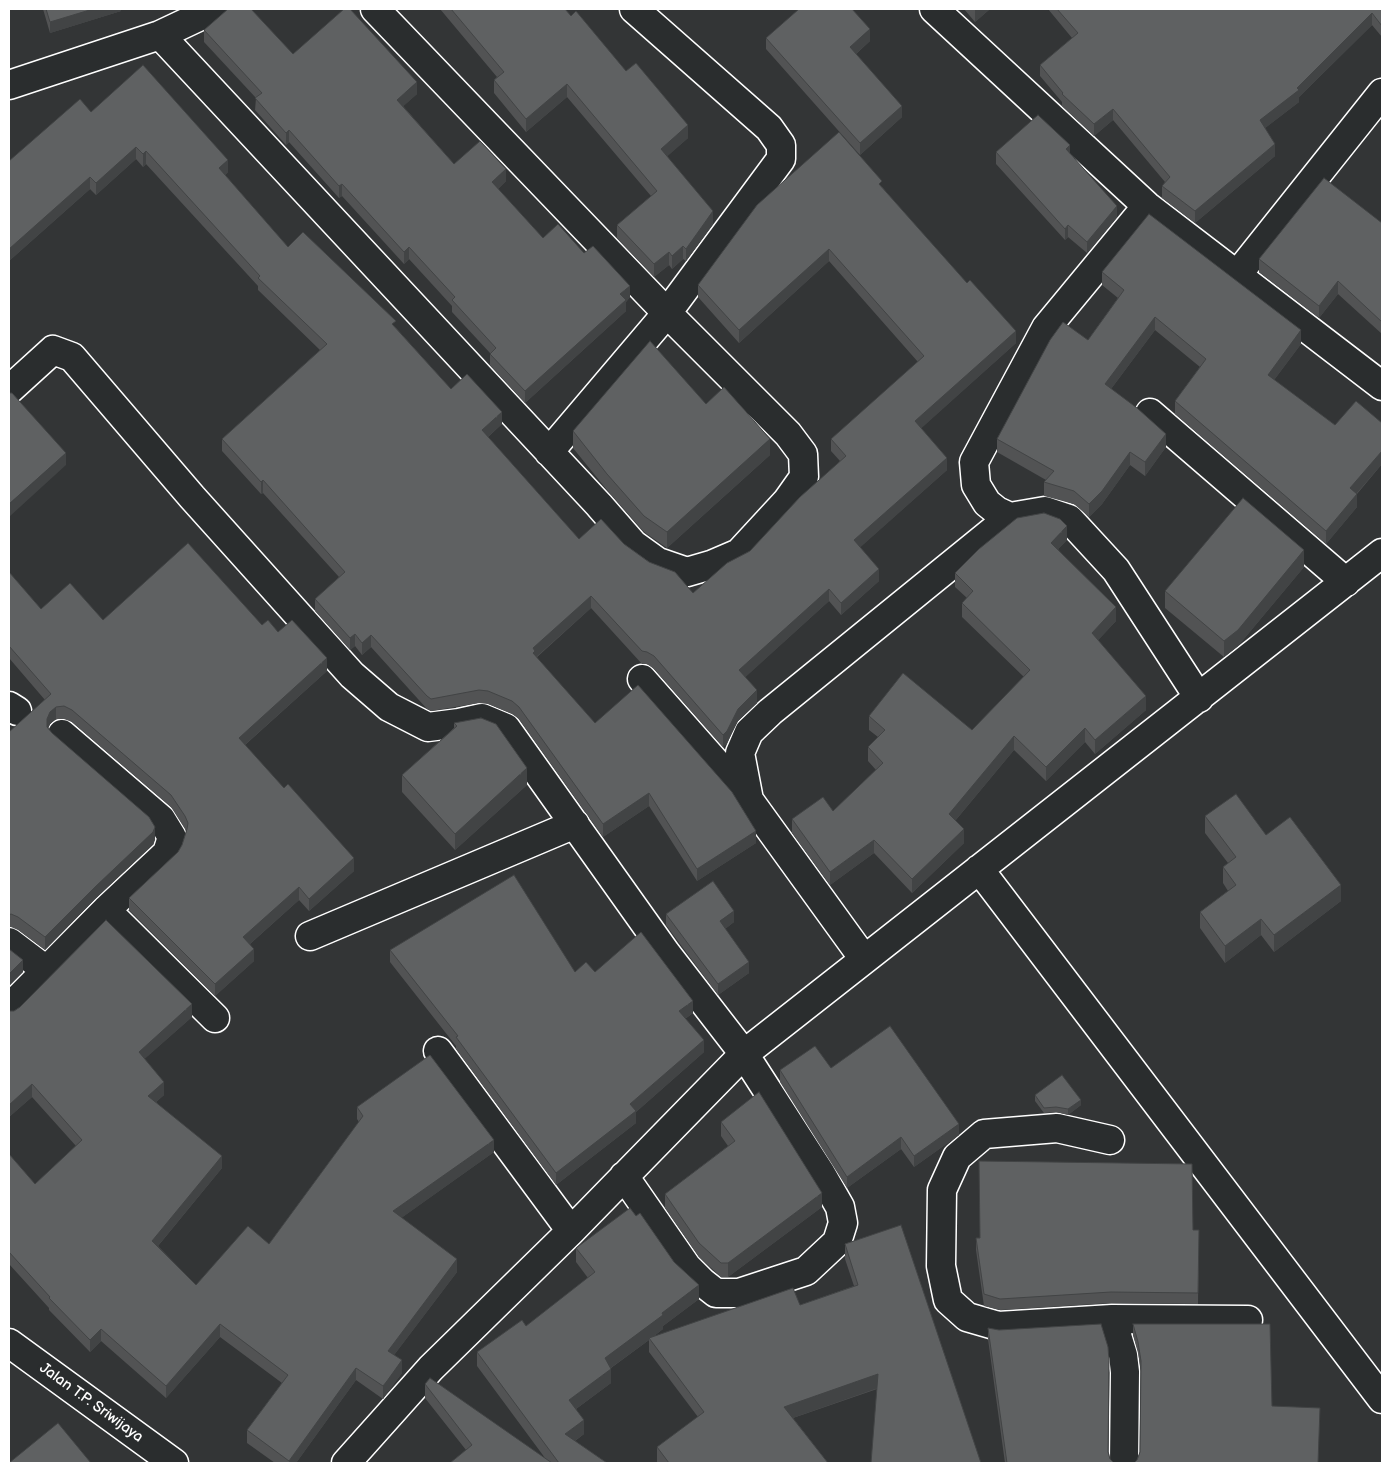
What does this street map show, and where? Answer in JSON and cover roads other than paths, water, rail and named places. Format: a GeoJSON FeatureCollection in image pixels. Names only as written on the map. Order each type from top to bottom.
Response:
{"type":"FeatureCollection","features":[{"type":"Feature","properties":{"kind":"street"},"geometry":{"type":"LineString","coordinates":[[9,85],[160,35],[215,9]]}},
{"type":"Feature","properties":{"kind":"street"},"geometry":{"type":"LineString","coordinates":[[160,35],[550,452],[633,544],[658,562],[686,572],[711,565],[739,553],[787,501],[804,477],[803,454],[788,434],[668,314],[376,9]]}},
{"type":"Feature","properties":{"kind":"street"},"geometry":{"type":"LineString","coordinates":[[550,452],[668,314],[781,159],[781,145],[769,128],[634,9]]}},
{"type":"Feature","properties":{"kind":"street"},"geometry":{"type":"LineString","coordinates":[[934,9],[1147,206],[1382,386]]}},
{"type":"Feature","properties":{"kind":"street"},"geometry":{"type":"LineString","coordinates":[[1237,275],[1382,93]]}},
{"type":"Feature","properties":{"kind":"street"},"geometry":{"type":"LineString","coordinates":[[1010,517],[997,511],[987,503],[976,485],[974,462],[1046,328],[1147,206]]}},
{"type":"Feature","properties":{"kind":"street"},"geometry":{"type":"LineString","coordinates":[[9,390],[53,350],[72,356],[192,496],[352,675],[389,707],[428,727],[482,718],[506,728],[666,953],[744,1054],[840,1206],[843,1223],[837,1242],[806,1271],[740,1293],[716,1293],[687,1267],[624,1176]]}},
{"type":"Feature","properties":{"kind":"street"},"geometry":{"type":"LineString","coordinates":[[1150,413],[1346,582]]}},
{"type":"Feature","properties":{"kind":"street"},"geometry":{"type":"LineString","coordinates":[[749,800],[740,753],[749,732],[770,712],[1010,517],[1045,511],[1069,519],[1116,570],[1199,698]]}},
{"type":"Feature","properties":{"kind":"street"},"geometry":{"type":"LineString","coordinates":[[346,1463],[431,1368],[571,1231],[744,1054],[1382,553]]}},
{"type":"Feature","properties":{"kind":"street"},"geometry":{"type":"LineString","coordinates":[[642,678],[749,800],[864,959]]}},
{"type":"Feature","properties":{"kind":"street"},"geometry":{"type":"LineString","coordinates":[[9,1008],[106,910],[167,853],[172,837],[161,819],[62,734]]}},
{"type":"Feature","properties":{"kind":"street"},"geometry":{"type":"LineString","coordinates":[[310,936],[575,824]]}},
{"type":"Feature","properties":{"kind":"street"},"geometry":{"type":"LineString","coordinates":[[979,869],[1382,1400]]}},
{"type":"Feature","properties":{"kind":"street"},"geometry":{"type":"LineString","coordinates":[[106,910],[215,1018]]}},
{"type":"Feature","properties":{"kind":"street"},"geometry":{"type":"LineString","coordinates":[[9,942],[46,970]]}},
{"type":"Feature","properties":{"kind":"street"},"geometry":{"type":"LineString","coordinates":[[438,1051],[571,1231]]}},
{"type":"Feature","properties":{"kind":"street"},"geometry":{"type":"LineString","coordinates":[[1110,1140],[1057,1128],[984,1134],[957,1157],[942,1190],[941,1266],[948,1300],[967,1317],[998,1326],[1112,1318],[1248,1320]]}},
{"type":"Feature","properties":{"kind":"street"},"geometry":{"type":"LineString","coordinates":[[1112,1318],[1123,1355],[1125,1372],[1124,1463]]}},
{"type":"Feature","properties":{"kind":"street","name":"Jalan T.P. Sriwijaya"},"geometry":{"type":"LineString","coordinates":[[9,1343],[174,1463]]}}]}
